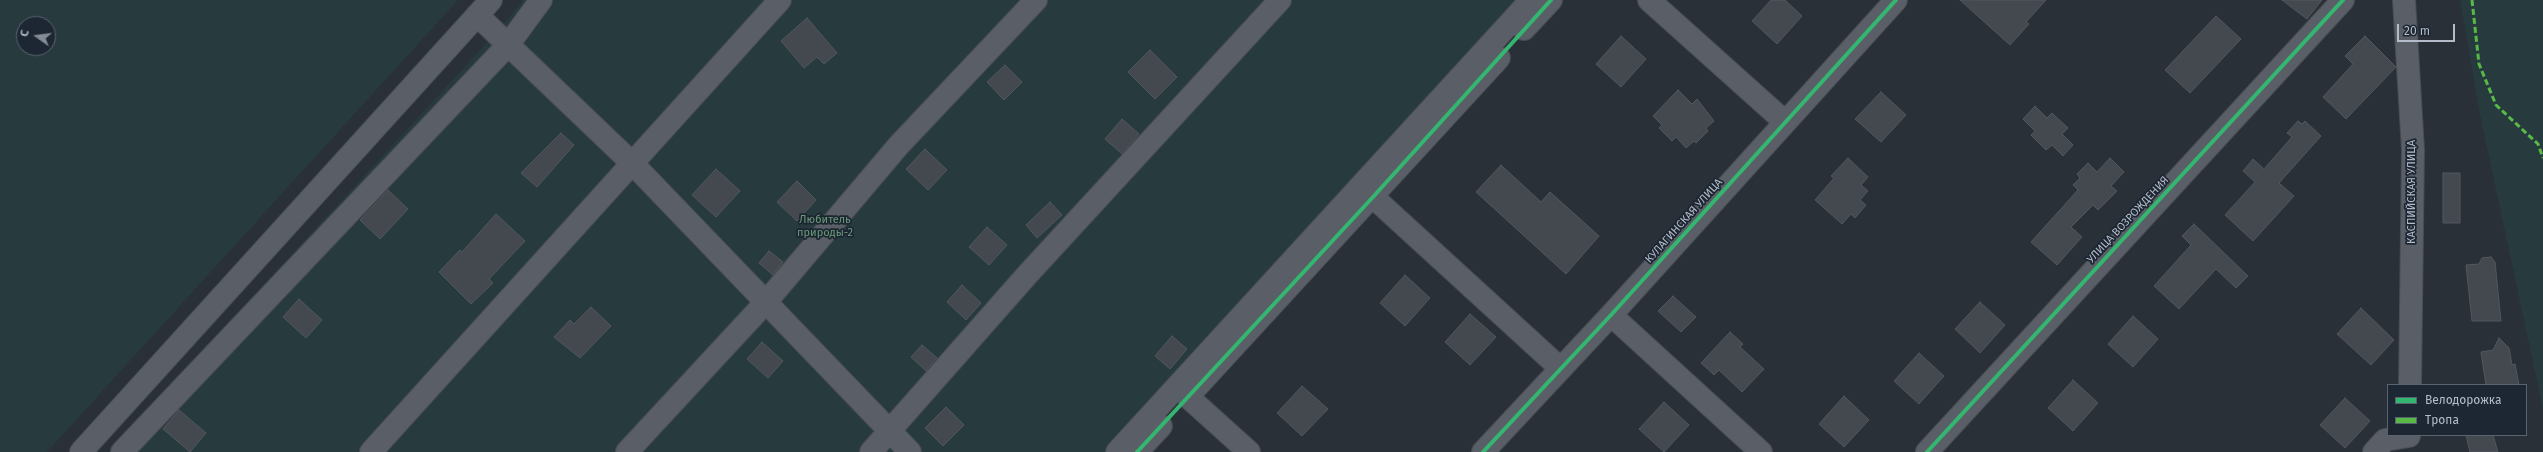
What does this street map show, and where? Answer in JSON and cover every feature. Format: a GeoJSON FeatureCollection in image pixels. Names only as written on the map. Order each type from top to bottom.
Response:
{"type":"FeatureCollection","features":[{"type":"Feature","properties":{"kind":"street"},"geometry":{"type":"LineString","coordinates":[[122,452],[508,45],[541,0]]}},
{"type":"Feature","properties":{"kind":"street"},"geometry":{"type":"LineString","coordinates":[[371,452],[780,0]]}},
{"type":"Feature","properties":{"kind":"street"},"geometry":{"type":"LineString","coordinates":[[627,452],[766,302],[899,145],[1036,0]]}},
{"type":"Feature","properties":{"kind":"street"},"geometry":{"type":"LineString","coordinates":[[871,452],[1027,275],[1280,0]]}},
{"type":"Feature","properties":{"kind":"street"},"geometry":{"type":"LineString","coordinates":[[1116,452],[1531,0]]}},
{"type":"Feature","properties":{"kind":"street"},"geometry":{"type":"LineString","coordinates":[[1137,452],[1373,197],[1551,0]]}},
{"type":"Feature","properties":{"kind":"street"},"geometry":{"type":"LineString","coordinates":[[1648,0],[1785,122]]}},
{"type":"Feature","properties":{"kind":"street","name":"КУЛАГИНСКАЯ УЛИЦА"},"geometry":{"type":"LineString","coordinates":[[1482,452],[1611,315],[1896,0]]}},
{"type":"Feature","properties":{"kind":"street","name":"УЛИЦА ВОЗРОЖДЕНИЯ"},"geometry":{"type":"LineString","coordinates":[[1927,452],[2343,0]]}},
{"type":"Feature","properties":{"kind":"street","name":"КАСПИЙСКАЯ УЛИЦА"},"geometry":{"type":"LineString","coordinates":[[2404,0],[2413,150],[2410,384]]}},
{"type":"Feature","properties":{"kind":"street"},"geometry":{"type":"LineString","coordinates":[[81,452],[484,8],[508,45],[633,164],[888,431],[910,452]]}},
{"type":"Feature","properties":{"kind":"street"},"geometry":{"type":"LineString","coordinates":[[1373,197],[1560,368]]}},
{"type":"Feature","properties":{"kind":"street"},"geometry":{"type":"LineString","coordinates":[[1611,315],[1761,452]]}},
{"type":"Feature","properties":{"kind":"street"},"geometry":{"type":"LineString","coordinates":[[1188,397],[1249,452]]}},
{"type":"Feature","properties":{"kind":"street"},"geometry":{"type":"LineString","coordinates":[[2374,452],[2385,440],[2409,441]]}},
{"type":"Feature","properties":{"kind":"green space"},"geometry":{"type":"Polygon","coordinates":[[[0,0],[458,0],[47,452],[0,452],[0,0]]]}},
{"type":"Feature","properties":{"kind":"green space","name":"Любитель природы-2"},"geometry":{"type":"Polygon","coordinates":[[[523,0],[1541,0],[1125,452],[109,452],[496,33],[523,0]]]}},
{"type":"Feature","properties":{"kind":"green space"},"geometry":{"type":"Polygon","coordinates":[[[2460,0],[2543,0],[2543,409],[2480,115],[2460,0]]]}},
{"type":"Feature","properties":{"kind":"building"},"geometry":{"type":"Polygon","coordinates":[[[1771,0],[1785,0],[1802,16],[1777,44],[1752,21],[1771,0]]]}},
{"type":"Feature","properties":{"kind":"building"},"geometry":{"type":"Polygon","coordinates":[[[1960,0],[2046,0],[2026,22],[2029,24],[2010,45],[1960,0]]]}},
{"type":"Feature","properties":{"kind":"building"},"geometry":{"type":"Polygon","coordinates":[[[2282,0],[2322,0],[2307,19],[2282,0]]]}},
{"type":"Feature","properties":{"kind":"building"},"geometry":{"type":"Polygon","coordinates":[[[2216,16],[2241,39],[2190,93],[2165,70],[2216,16]]]}},
{"type":"Feature","properties":{"kind":"building"},"geometry":{"type":"Polygon","coordinates":[[[807,18],[837,53],[824,64],[817,57],[804,68],[781,41],[807,18]]]}},
{"type":"Feature","properties":{"kind":"building"},"geometry":{"type":"Polygon","coordinates":[[[1621,36],[1646,59],[1621,87],[1596,64],[1621,36]]]}},
{"type":"Feature","properties":{"kind":"building"},"geometry":{"type":"Polygon","coordinates":[[[2365,36],[2396,67],[2346,119],[2323,97],[2353,64],[2345,56],[2365,36]]]}},
{"type":"Feature","properties":{"kind":"building"},"geometry":{"type":"Polygon","coordinates":[[[1150,50],[1177,77],[1155,99],[1128,72],[1150,50]]]}},
{"type":"Feature","properties":{"kind":"building"},"geometry":{"type":"Polygon","coordinates":[[[1005,65],[1022,82],[1004,100],[987,82],[1005,65]]]}},
{"type":"Feature","properties":{"kind":"building"},"geometry":{"type":"Polygon","coordinates":[[[1678,90],[1692,104],[1697,99],[1714,121],[1706,128],[1708,131],[1696,143],[1694,141],[1686,148],[1676,137],[1672,141],[1659,128],[1662,125],[1653,116],[1678,90]]]}},
{"type":"Feature","properties":{"kind":"building"},"geometry":{"type":"Polygon","coordinates":[[[1881,92],[1906,115],[1881,142],[1855,119],[1881,92]]]}},
{"type":"Feature","properties":{"kind":"building"},"geometry":{"type":"Polygon","coordinates":[[[2035,106],[2047,118],[2052,113],[2068,128],[2062,134],[2073,145],[2063,156],[2052,145],[2046,150],[2031,135],[2035,131],[2023,119],[2035,106]]]}},
{"type":"Feature","properties":{"kind":"building"},"geometry":{"type":"Polygon","coordinates":[[[1122,119],[1139,134],[1122,154],[1105,139],[1122,119]]]}},
{"type":"Feature","properties":{"kind":"building"},"geometry":{"type":"Polygon","coordinates":[[[2298,121],[2302,124],[2305,121],[2321,136],[2279,183],[2294,196],[2253,241],[2225,215],[2255,182],[2243,171],[2253,159],[2264,169],[2292,137],[2287,133],[2298,121]]]}},
{"type":"Feature","properties":{"kind":"building"},"geometry":{"type":"Polygon","coordinates":[[[561,133],[574,145],[537,187],[521,173],[561,133]]]}},
{"type":"Feature","properties":{"kind":"building"},"geometry":{"type":"Polygon","coordinates":[[[925,149],[947,170],[928,190],[906,169],[925,149]]]}},
{"type":"Feature","properties":{"kind":"building"},"geometry":{"type":"Polygon","coordinates":[[[1848,158],[1868,177],[1861,185],[1868,191],[1860,200],[1866,205],[1855,218],[1851,214],[1842,224],[1815,200],[1834,178],[1831,176],[1848,158]]]}},
{"type":"Feature","properties":{"kind":"building"},"geometry":{"type":"Polygon","coordinates":[[[2110,158],[2124,172],[2111,186],[2117,191],[2098,210],[2093,205],[2071,227],[2082,237],[2057,265],[2031,242],[2078,190],[2073,185],[2080,178],[2077,174],[2088,163],[2097,172],[2110,158]]]}},
{"type":"Feature","properties":{"kind":"building"},"geometry":{"type":"Polygon","coordinates":[[[1501,165],[1541,202],[1550,192],[1599,236],[1566,274],[1476,192],[1501,165]]]}},
{"type":"Feature","properties":{"kind":"building"},"geometry":{"type":"Polygon","coordinates":[[[716,169],[740,191],[716,217],[692,195],[716,169]]]}},
{"type":"Feature","properties":{"kind":"building"},"geometry":{"type":"Polygon","coordinates":[[[2443,173],[2460,173],[2460,223],[2443,223],[2443,173]]]}},
{"type":"Feature","properties":{"kind":"building"},"geometry":{"type":"Polygon","coordinates":[[[797,181],[816,200],[797,221],[777,202],[797,181]]]}},
{"type":"Feature","properties":{"kind":"building"},"geometry":{"type":"Polygon","coordinates":[[[388,190],[408,209],[380,239],[360,220],[388,190]]]}},
{"type":"Feature","properties":{"kind":"building"},"geometry":{"type":"Polygon","coordinates":[[[1050,202],[1062,215],[1037,238],[1026,225],[1050,202]]]}},
{"type":"Feature","properties":{"kind":"building"},"geometry":{"type":"Polygon","coordinates":[[[496,214],[525,241],[489,279],[493,283],[471,304],[439,272],[460,250],[462,252],[496,214]]]}},
{"type":"Feature","properties":{"kind":"building"},"geometry":{"type":"Polygon","coordinates":[[[2194,224],[2248,276],[2236,288],[2216,269],[2179,309],[2154,286],[2191,245],[2182,236],[2194,224]]]}},
{"type":"Feature","properties":{"kind":"building"},"geometry":{"type":"Polygon","coordinates":[[[987,227],[1007,245],[989,265],[969,247],[987,227]]]}},
{"type":"Feature","properties":{"kind":"building"},"geometry":{"type":"Polygon","coordinates":[[[769,251],[783,262],[773,275],[759,263],[769,251]]]}},
{"type":"Feature","properties":{"kind":"building"},"geometry":{"type":"Polygon","coordinates":[[[2491,257],[2495,262],[2501,321],[2472,321],[2466,265],[2479,264],[2482,258],[2491,257]]]}},
{"type":"Feature","properties":{"kind":"building"},"geometry":{"type":"Polygon","coordinates":[[[1405,275],[1430,298],[1405,326],[1380,303],[1405,275]]]}},
{"type":"Feature","properties":{"kind":"building"},"geometry":{"type":"Polygon","coordinates":[[[962,285],[981,303],[966,320],[947,302],[962,285]]]}},
{"type":"Feature","properties":{"kind":"building"},"geometry":{"type":"Polygon","coordinates":[[[1673,296],[1696,317],[1681,332],[1658,311],[1673,296]]]}},
{"type":"Feature","properties":{"kind":"building"},"geometry":{"type":"Polygon","coordinates":[[[299,299],[322,320],[306,338],[283,317],[299,299]]]}},
{"type":"Feature","properties":{"kind":"building"},"geometry":{"type":"Polygon","coordinates":[[[1980,302],[2005,325],[1980,353],[1955,329],[1980,302]]]}},
{"type":"Feature","properties":{"kind":"building"},"geometry":{"type":"Polygon","coordinates":[[[591,307],[611,326],[580,358],[554,337],[570,320],[574,324],[591,307]]]}},
{"type":"Feature","properties":{"kind":"building"},"geometry":{"type":"Polygon","coordinates":[[[2361,308],[2394,340],[2371,365],[2337,334],[2361,308]]]}},
{"type":"Feature","properties":{"kind":"building"},"geometry":{"type":"Polygon","coordinates":[[[1470,314],[1496,337],[1470,365],[1445,342],[1470,314]]]}},
{"type":"Feature","properties":{"kind":"building"},"geometry":{"type":"Polygon","coordinates":[[[2133,316],[2158,339],[2133,367],[2108,344],[2133,316]]]}},
{"type":"Feature","properties":{"kind":"building"},"geometry":{"type":"Polygon","coordinates":[[[1730,332],[1743,344],[1740,347],[1764,369],[1742,392],[1719,370],[1714,375],[1701,363],[1730,332]]]}},
{"type":"Feature","properties":{"kind":"building"},"geometry":{"type":"Polygon","coordinates":[[[1172,336],[1187,349],[1170,369],[1155,356],[1172,336]]]}},
{"type":"Feature","properties":{"kind":"building"},"geometry":{"type":"Polygon","coordinates":[[[2499,338],[2509,348],[2512,365],[2515,364],[2519,384],[2486,384],[2481,352],[2493,350],[2499,338]]]}},
{"type":"Feature","properties":{"kind":"building"},"geometry":{"type":"Polygon","coordinates":[[[762,342],[783,361],[768,378],[747,359],[762,342]]]}},
{"type":"Feature","properties":{"kind":"building"},"geometry":{"type":"Polygon","coordinates":[[[922,345],[937,358],[926,371],[911,357],[922,345]]]}},
{"type":"Feature","properties":{"kind":"building"},"geometry":{"type":"Polygon","coordinates":[[[1919,353],[1944,376],[1919,404],[1894,381],[1919,353]]]}},
{"type":"Feature","properties":{"kind":"building"},"geometry":{"type":"Polygon","coordinates":[[[2073,380],[2098,403],[2073,431],[2048,408],[2073,380]]]}},
{"type":"Feature","properties":{"kind":"building"},"geometry":{"type":"Polygon","coordinates":[[[1302,386],[1328,409],[1302,436],[1277,413],[1302,386]]]}},
{"type":"Feature","properties":{"kind":"building"},"geometry":{"type":"Polygon","coordinates":[[[1844,396],[1869,420],[1844,447],[1819,424],[1844,396]]]}},
{"type":"Feature","properties":{"kind":"building"},"geometry":{"type":"Polygon","coordinates":[[[2345,398],[2370,421],[2345,448],[2320,425],[2345,398]]]}},
{"type":"Feature","properties":{"kind":"building"},"geometry":{"type":"Polygon","coordinates":[[[1664,402],[1689,425],[1664,452],[1639,429],[1664,402]]]}},
{"type":"Feature","properties":{"kind":"building"},"geometry":{"type":"Polygon","coordinates":[[[946,407],[964,425],[943,446],[925,428],[946,407]]]}},
{"type":"Feature","properties":{"kind":"building"},"geometry":{"type":"Polygon","coordinates":[[[179,410],[206,433],[190,452],[163,429],[179,410]]]}},
{"type":"Feature","properties":{"kind":"building"},"geometry":{"type":"Polygon","coordinates":[[[2466,436],[2493,436],[2498,452],[2470,452],[2466,436]]]}},
{"type":"Feature","properties":{"kind":"marked path"},"geometry":{"type":"LineString","coordinates":[[2472,0],[2479,64],[2496,105],[2538,144],[2543,158]]}},
{"type":"Feature","properties":{"kind":"cycle path"},"geometry":{"type":"LineString","coordinates":[[1137,452],[1373,197],[1551,0]]}},
{"type":"Feature","properties":{"kind":"cycle path"},"geometry":{"type":"LineString","coordinates":[[1483,452],[1611,315],[1896,0]]}},
{"type":"Feature","properties":{"kind":"cycle path"},"geometry":{"type":"LineString","coordinates":[[1927,452],[2343,0]]}}]}
